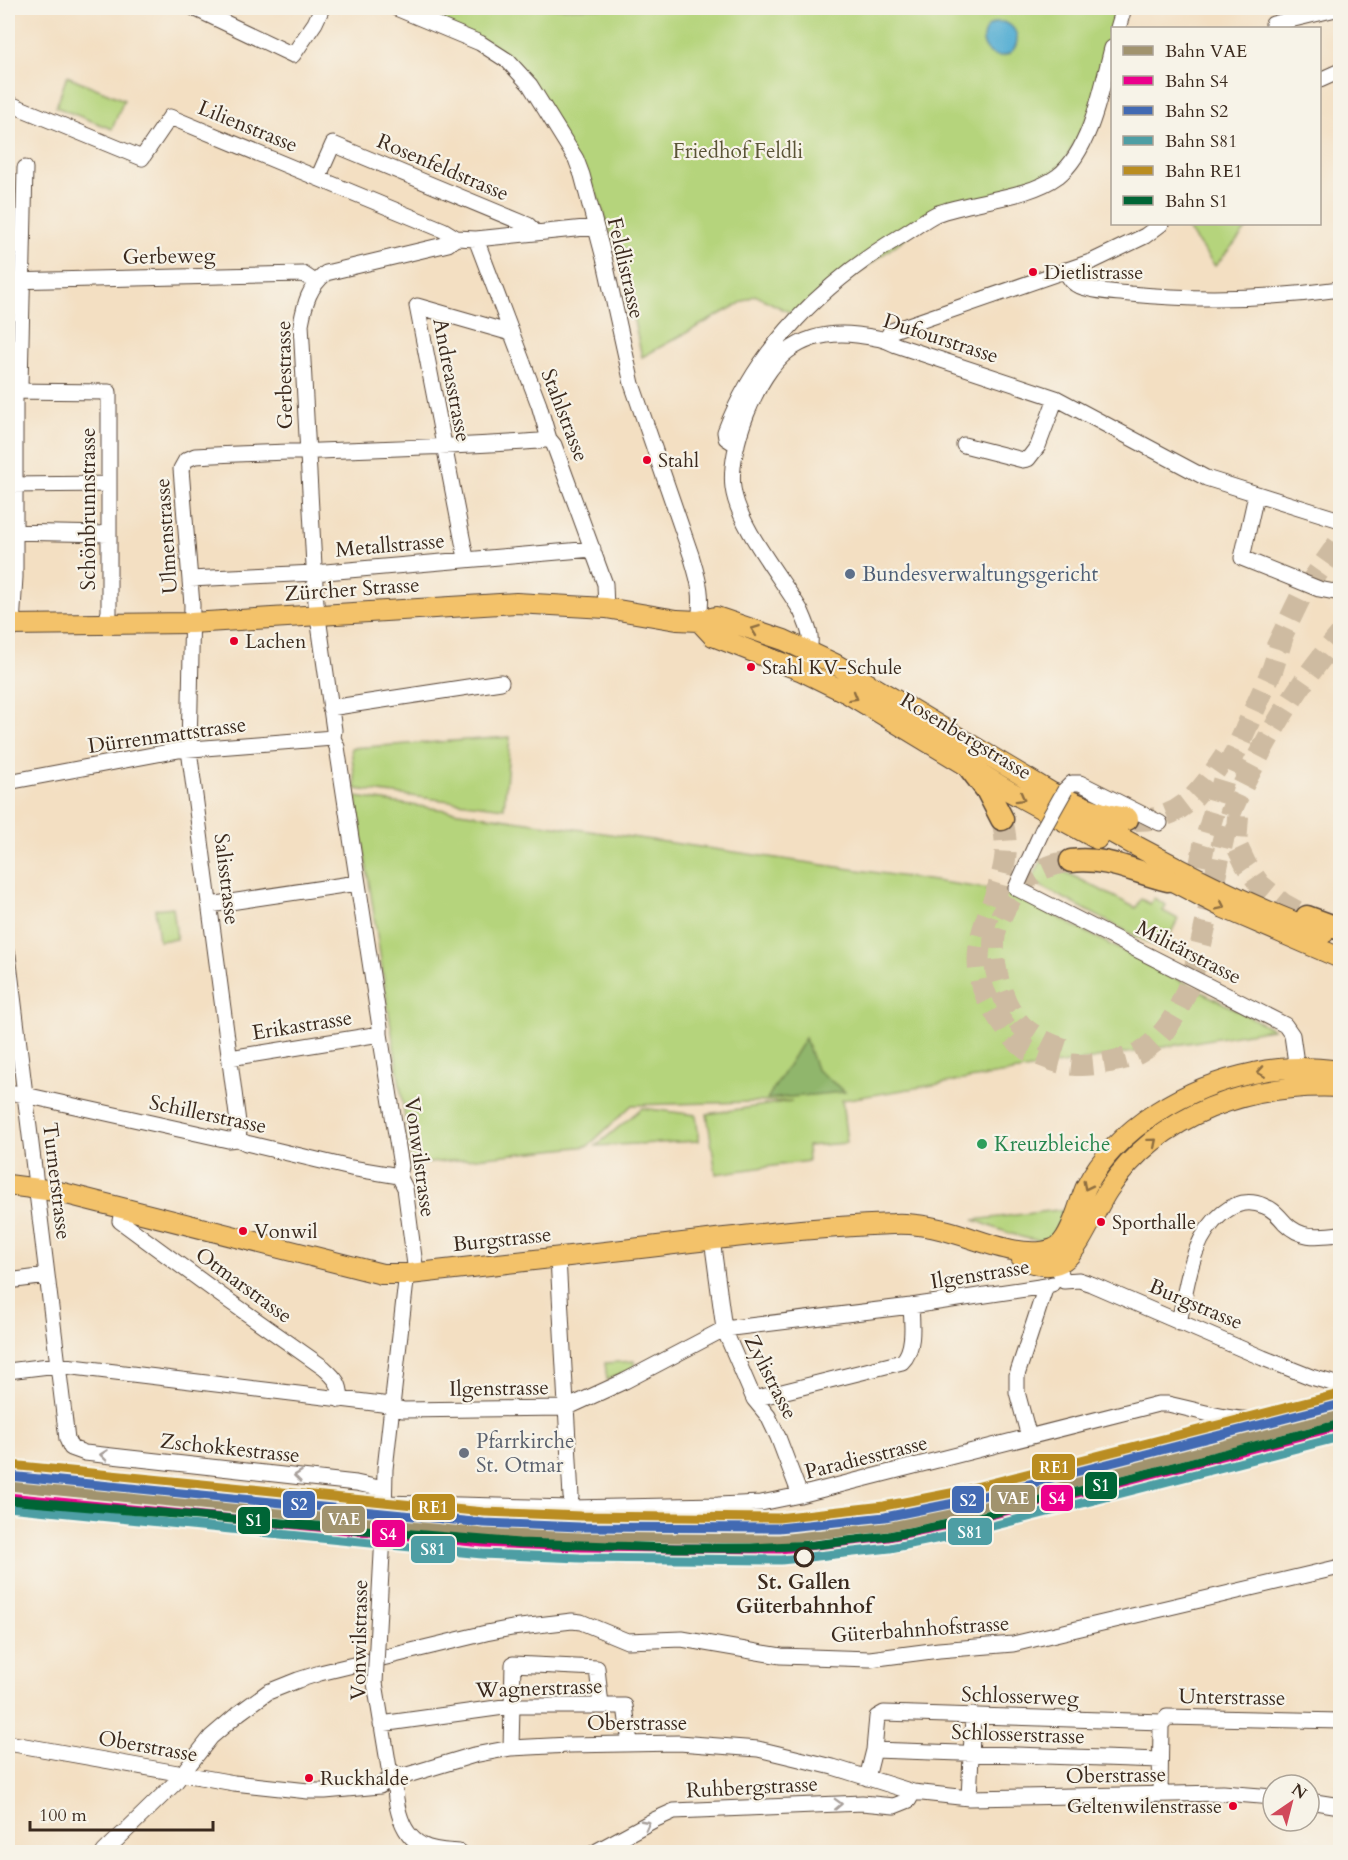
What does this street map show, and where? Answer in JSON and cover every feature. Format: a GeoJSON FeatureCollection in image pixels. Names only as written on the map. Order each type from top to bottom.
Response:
{"type":"FeatureCollection","features":[{"type":"Feature","properties":{"kind":"highway"},"geometry":{"type":"LineString","coordinates":[[970,768],[987,790],[1002,819]]}},
{"type":"Feature","properties":{"kind":"highway"},"geometry":{"type":"LineString","coordinates":[[1064,791],[1087,810],[1108,817],[1127,819]]}},
{"type":"Feature","properties":{"kind":"highway"},"geometry":{"type":"LineString","coordinates":[[1071,861],[1088,859],[1103,861],[1168,880]]}},
{"type":"Feature","properties":{"kind":"highway"},"geometry":{"type":"LineString","coordinates":[[1307,916],[1341,929]]}},
{"type":"Feature","properties":{"kind":"main road","name":"Zürcher Strasse"},"geometry":{"type":"LineString","coordinates":[[10,625],[105,626],[191,623],[516,603],[606,608],[677,620],[699,621]]}},
{"type":"Feature","properties":{"kind":"main road","name":"Rosenbergstrasse"},"geometry":{"type":"LineString","coordinates":[[1341,939],[1263,910],[1229,894],[1093,822],[1064,791],[809,651],[716,617],[699,621],[713,636],[802,671],[847,693],[970,768],[1168,880],[1224,908],[1320,951],[1341,958]]}},
{"type":"Feature","properties":{"kind":"main road"},"geometry":{"type":"LineString","coordinates":[[1298,1077],[1341,1071]]}},
{"type":"Feature","properties":{"kind":"main road"},"geometry":{"type":"LineString","coordinates":[[1057,1265],[1061,1244],[1095,1171],[1121,1142],[1165,1108],[1210,1085],[1256,1072],[1298,1077],[1341,1087]]}},
{"type":"Feature","properties":{"kind":"main road","name":"Burgstrasse"},"geometry":{"type":"LineString","coordinates":[[8,1185],[36,1187],[382,1274],[410,1274],[830,1226],[901,1224],[942,1229],[1009,1249],[1037,1264],[1057,1265]]}},
{"type":"Feature","properties":{"kind":"street"},"geometry":{"type":"LineString","coordinates":[[194,8],[293,55],[322,8]]}},
{"type":"Feature","properties":{"kind":"street","name":"Feldlistrasse"},"geometry":{"type":"LineString","coordinates":[[396,8],[494,51],[519,72],[546,108],[576,159],[608,275],[632,384],[698,579],[702,596],[699,621]]}},
{"type":"Feature","properties":{"kind":"street"},"geometry":{"type":"LineString","coordinates":[[1273,24],[1341,8]]}},
{"type":"Feature","properties":{"kind":"street"},"geometry":{"type":"LineString","coordinates":[[737,445],[726,438],[725,432],[757,369],[779,338],[829,288],[882,247],[936,215],[1033,188],[1057,177],[1077,156],[1111,55]]}},
{"type":"Feature","properties":{"kind":"street"},"geometry":{"type":"LineString","coordinates":[[1321,80],[1341,71]]}},
{"type":"Feature","properties":{"kind":"street","name":"Lilienstrasse"},"geometry":{"type":"LineString","coordinates":[[8,103],[142,158],[170,117],[443,230],[456,238]]}},
{"type":"Feature","properties":{"kind":"street","name":"Rosenfeldstrasse"},"geometry":{"type":"LineString","coordinates":[[318,178],[333,144],[528,225],[535,232]]}},
{"type":"Feature","properties":{"kind":"street"},"geometry":{"type":"LineString","coordinates":[[10,625],[11,392],[20,384],[15,281],[25,168]]}},
{"type":"Feature","properties":{"kind":"street"},"geometry":{"type":"LineString","coordinates":[[886,339],[891,332],[1093,261],[1145,236],[1160,225]]}},
{"type":"Feature","properties":{"kind":"street"},"geometry":{"type":"LineString","coordinates":[[315,282],[326,273],[448,244],[456,238],[476,239],[595,227]]}},
{"type":"Feature","properties":{"kind":"street","name":"Stahlstrasse"},"geometry":{"type":"LineString","coordinates":[[476,239],[541,411],[549,439],[554,446],[593,549],[605,584],[606,608]]}},
{"type":"Feature","properties":{"kind":"street"},"geometry":{"type":"LineString","coordinates":[[1065,270],[1070,278],[1080,286],[1171,298],[1271,297],[1341,289]]}},
{"type":"Feature","properties":{"kind":"street","name":"Gerbeweg"},"geometry":{"type":"LineString","coordinates":[[15,281],[303,274],[315,282]]}},
{"type":"Feature","properties":{"kind":"street","name":"Gerbestrasse"},"geometry":{"type":"LineString","coordinates":[[315,282],[305,303],[301,324],[317,616]]}},
{"type":"Feature","properties":{"kind":"street","name":"Andreasstrasse"},"geometry":{"type":"LineString","coordinates":[[466,558],[417,306],[511,333]]}},
{"type":"Feature","properties":{"kind":"street","name":"Dufourstrasse"},"geometry":{"type":"LineString","coordinates":[[802,671],[811,644],[810,634],[801,611],[739,510],[732,476],[737,445],[748,412],[770,371],[788,351],[823,335],[843,333],[886,339],[896,345],[1056,398],[1206,478],[1341,520]]}},
{"type":"Feature","properties":{"kind":"street","name":"Schönbrunnstrasse"},"geometry":{"type":"LineString","coordinates":[[11,392],[109,392],[109,612],[105,626]]}},
{"type":"Feature","properties":{"kind":"street"},"geometry":{"type":"LineString","coordinates":[[964,445],[1023,460],[1028,459],[1038,446],[1056,398]]}},
{"type":"Feature","properties":{"kind":"street"},"geometry":{"type":"LineString","coordinates":[[307,450],[444,448],[549,439]]}},
{"type":"Feature","properties":{"kind":"street","name":"Ulmenstrasse"},"geometry":{"type":"LineString","coordinates":[[191,623],[192,605],[181,478],[186,460],[195,456],[307,450]]}},
{"type":"Feature","properties":{"kind":"street"},"geometry":{"type":"LineString","coordinates":[[11,485],[109,484]]}},
{"type":"Feature","properties":{"kind":"street"},"geometry":{"type":"LineString","coordinates":[[1256,495],[1242,558],[1319,589],[1341,593]]}},
{"type":"Feature","properties":{"kind":"street"},"geometry":{"type":"LineString","coordinates":[[11,532],[109,534]]}},
{"type":"Feature","properties":{"kind":"street","name":"Metallstrasse"},"geometry":{"type":"LineString","coordinates":[[190,579],[314,573],[466,558],[593,549]]}},
{"type":"Feature","properties":{"kind":"street","name":"Vonwilstrasse"},"geometry":{"type":"LineString","coordinates":[[317,616],[333,738],[337,747],[401,1166],[399,1176],[405,1188],[415,1265],[406,1282],[392,1407],[384,1503],[375,1683],[389,1768],[395,1774],[394,1794],[405,1827],[412,1838],[430,1848],[459,1852]]}},
{"type":"Feature","properties":{"kind":"street","name":"Salisstrasse"},"geometry":{"type":"LineString","coordinates":[[191,623],[189,750],[230,1058],[239,1130],[238,1139]]}},
{"type":"Feature","properties":{"kind":"street"},"geometry":{"type":"LineString","coordinates":[[330,708],[501,682]]}},
{"type":"Feature","properties":{"kind":"street","name":"Dürrenmattstrasse"},"geometry":{"type":"LineString","coordinates":[[8,782],[179,750],[333,738]]}},
{"type":"Feature","properties":{"kind":"street"},"geometry":{"type":"LineString","coordinates":[[1064,791],[1075,782],[1080,783],[1160,823]]}},
{"type":"Feature","properties":{"kind":"street","name":"Militärstrasse"},"geometry":{"type":"LineString","coordinates":[[1064,791],[1042,831],[1016,888],[1285,1024],[1292,1035],[1298,1077]]}},
{"type":"Feature","properties":{"kind":"street"},"geometry":{"type":"LineString","coordinates":[[210,905],[357,883]]}},
{"type":"Feature","properties":{"kind":"street","name":"Turnerstrasse"},"geometry":{"type":"LineString","coordinates":[[8,955],[57,1365],[67,1439],[71,1448]]}},
{"type":"Feature","properties":{"kind":"street","name":"Erikastrasse"},"geometry":{"type":"LineString","coordinates":[[230,1058],[380,1034]]}},
{"type":"Feature","properties":{"kind":"street","name":"Schillerstrasse"},"geometry":{"type":"LineString","coordinates":[[8,1092],[228,1140],[238,1139],[246,1143],[351,1168],[399,1176]]}},
{"type":"Feature","properties":{"kind":"street"},"geometry":{"type":"LineString","coordinates":[[1179,1323],[1196,1251],[1217,1218],[1231,1207],[1246,1202],[1269,1208],[1291,1229],[1301,1234],[1314,1236],[1341,1234]]}},
{"type":"Feature","properties":{"kind":"street","name":"Otmarstrasse"},"geometry":{"type":"LineString","coordinates":[[123,1208],[120,1221],[334,1377],[340,1387],[340,1400]]}},
{"type":"Feature","properties":{"kind":"street","name":"Zylistrasse"},"geometry":{"type":"LineString","coordinates":[[712,1239],[724,1329],[754,1400],[768,1416],[778,1437],[800,1495]]}},
{"type":"Feature","properties":{"kind":"street"},"geometry":{"type":"LineString","coordinates":[[558,1257],[571,1497]]}},
{"type":"Feature","properties":{"kind":"street","name":"Ilgenstrasse"},"geometry":{"type":"LineString","coordinates":[[8,1371],[57,1365],[424,1410],[566,1408],[625,1382],[724,1329],[911,1306],[1046,1286],[1057,1265]]}},
{"type":"Feature","properties":{"kind":"street","name":"Burgstrasse"},"geometry":{"type":"LineString","coordinates":[[1057,1265],[1079,1280],[1179,1323],[1298,1372],[1339,1384]]}},
{"type":"Feature","properties":{"kind":"street"},"geometry":{"type":"LineString","coordinates":[[8,1281],[46,1276]]}},
{"type":"Feature","properties":{"kind":"street"},"geometry":{"type":"LineString","coordinates":[[1029,1437],[1017,1392],[1017,1375],[1046,1286]]}},
{"type":"Feature","properties":{"kind":"street"},"geometry":{"type":"LineString","coordinates":[[754,1400],[902,1362],[910,1348],[911,1306]]}},
{"type":"Feature","properties":{"kind":"street","name":"Paradiesstrasse"},"geometry":{"type":"LineString","coordinates":[[384,1503],[571,1508],[761,1503],[1163,1404],[1234,1419],[1256,1419],[1326,1402],[1333,1398],[1339,1384]]}},
{"type":"Feature","properties":{"kind":"street","name":"Zschokkestrasse"},"geometry":{"type":"LineString","coordinates":[[71,1448],[85,1453],[356,1483],[384,1503]]}},
{"type":"Feature","properties":{"kind":"street","name":"Güterbahnhofstrasse"},"geometry":{"type":"LineString","coordinates":[[104,1852],[160,1799],[183,1774],[195,1755],[211,1737],[256,1700],[281,1686],[320,1673],[512,1628],[573,1621],[581,1622],[627,1641],[682,1639],[781,1656],[870,1659],[1013,1644],[1341,1567]]}},
{"type":"Feature","properties":{"kind":"street"},"geometry":{"type":"LineString","coordinates":[[511,1748],[513,1664],[597,1668],[601,1706]]}},
{"type":"Feature","properties":{"kind":"street","name":"Wagnerstrasse"},"geometry":{"type":"LineString","coordinates":[[381,1724],[511,1706],[625,1706],[630,1743]]}},
{"type":"Feature","properties":{"kind":"street","name":"Schlosserweg"},"geometry":{"type":"LineString","coordinates":[[874,1750],[878,1717],[884,1713],[1162,1722]]}},
{"type":"Feature","properties":{"kind":"street"},"geometry":{"type":"LineString","coordinates":[[969,1798],[973,1715]]}},
{"type":"Feature","properties":{"kind":"street","name":"Unterstrasse"},"geometry":{"type":"LineString","coordinates":[[1160,1795],[1162,1722],[1170,1716],[1341,1721]]}},
{"type":"Feature","properties":{"kind":"street","name":"Oberstrasse"},"geometry":{"type":"LineString","coordinates":[[8,1743],[263,1787],[325,1791],[380,1786],[395,1774],[413,1775],[474,1755],[511,1748],[688,1743],[758,1749],[804,1759],[913,1792],[969,1798],[1223,1794],[1261,1796]]}},
{"type":"Feature","properties":{"kind":"street"},"geometry":{"type":"LineString","coordinates":[[867,1778],[874,1750]]}},
{"type":"Feature","properties":{"kind":"street","name":"Schlosserstrasse"},"geometry":{"type":"LineString","coordinates":[[874,1750],[1160,1760]]}},
{"type":"Feature","properties":{"kind":"street","name":"Ruhbergstrasse"},"geometry":{"type":"LineString","coordinates":[[595,1852],[674,1811],[862,1803],[894,1806],[909,1800],[913,1792]]}},
{"type":"Feature","properties":{"kind":"street"},"geometry":{"type":"LineString","coordinates":[[1321,1803],[1341,1806]]}},
{"type":"Feature","properties":{"kind":"green space","name":"Friedhof Feldli"},"geometry":{"type":"Polygon","coordinates":[[[396,8],[1114,8],[1120,21],[1111,27],[1111,48],[1107,68],[1094,105],[1057,176],[936,215],[799,317],[755,295],[642,357],[621,263],[595,190],[508,61],[396,8]]]}},
{"type":"Feature","properties":{"kind":"green space"},"geometry":{"type":"Polygon","coordinates":[[[67,76],[124,100],[112,129],[56,107],[67,76]]]}},
{"type":"Feature","properties":{"kind":"green space"},"geometry":{"type":"Polygon","coordinates":[[[1185,225],[1250,225],[1215,266],[1185,225]]]}},
{"type":"Feature","properties":{"kind":"green space"},"geometry":{"type":"Polygon","coordinates":[[[510,737],[504,808],[356,789],[351,748],[510,737]]]}},
{"type":"Feature","properties":{"kind":"green space","name":"Kreuzbleiche"},"geometry":{"type":"Polygon","coordinates":[[[356,797],[1009,892],[1273,1029],[842,1100],[847,1143],[807,1146],[808,1161],[716,1174],[707,1114],[792,1101],[632,1105],[588,1146],[412,1165],[356,797]]]}},
{"type":"Feature","properties":{"kind":"green space"},"geometry":{"type":"Polygon","coordinates":[[[1042,860],[1136,908],[1141,899],[1150,904],[1154,898],[1166,905],[1163,911],[1178,919],[1162,950],[1031,881],[1042,860]]]}},
{"type":"Feature","properties":{"kind":"green space"},"geometry":{"type":"Polygon","coordinates":[[[173,907],[177,939],[159,941],[155,909],[173,907]]]}},
{"type":"Feature","properties":{"kind":"green space"},"geometry":{"type":"Polygon","coordinates":[[[805,1038],[816,1069],[845,1092],[767,1099],[805,1038]]]}},
{"type":"Feature","properties":{"kind":"green space"},"geometry":{"type":"Polygon","coordinates":[[[642,1108],[696,1115],[699,1141],[596,1146],[642,1108]]]}},
{"type":"Feature","properties":{"kind":"green space"},"geometry":{"type":"Polygon","coordinates":[[[1067,1209],[1058,1233],[1045,1240],[1013,1235],[974,1220],[1067,1209]]]}},
{"type":"Feature","properties":{"kind":"green space"},"geometry":{"type":"Polygon","coordinates":[[[634,1361],[635,1368],[607,1380],[605,1363],[634,1361]]]}},
{"type":"Feature","properties":{"kind":"water"},"geometry":{"type":"Polygon","coordinates":[[[1000,22],[1012,27],[1017,39],[1012,51],[1000,56],[988,51],[983,39],[988,27],[1000,22]]]}},
{"type":"Feature","properties":{"kind":"tunnel"},"geometry":{"type":"LineString","coordinates":[[1276,648],[1301,596],[1340,541]]}},
{"type":"Feature","properties":{"kind":"tunnel"},"geometry":{"type":"LineString","coordinates":[[1002,819],[1005,859],[979,948],[981,982],[993,1009],[1012,1036],[1026,1049],[1055,1061],[1077,1065],[1093,1064],[1121,1060],[1139,1053],[1161,1035],[1178,1009],[1191,978],[1201,944],[1223,840],[1231,812],[1241,790],[1286,708],[1317,663],[1340,635]]}},
{"type":"Feature","properties":{"kind":"tunnel"},"geometry":{"type":"LineString","coordinates":[[1194,898],[1204,845],[1225,775],[1273,668],[1283,636]]}},
{"type":"Feature","properties":{"kind":"tunnel"},"geometry":{"type":"LineString","coordinates":[[1134,820],[1150,819],[1177,810],[1198,792],[1225,756]]}},
{"type":"Feature","properties":{"kind":"tunnel"},"geometry":{"type":"LineString","coordinates":[[1238,816],[1236,844],[1246,865],[1260,885],[1283,904],[1307,917]]}},
{"type":"Feature","properties":{"kind":"tunnel"},"geometry":{"type":"LineString","coordinates":[[1064,1049],[1033,1035],[1024,1028],[1009,1009],[999,984],[994,945],[995,933],[1001,917],[1020,886],[1041,870],[1071,861]]}},
{"type":"Feature","properties":{"kind":"railway"},"geometry":{"type":"LineString","coordinates":[[8,1501],[267,1529]]}},
{"type":"Feature","properties":{"kind":"rail line","name":"RE1"},"geometry":{"type":"LineString","coordinates":[[10,1465],[484,1512],[581,1516],[778,1518],[884,1506],[956,1492],[1335,1395]]}},
{"type":"Feature","properties":{"kind":"rail line","name":"S2"},"geometry":{"type":"LineString","coordinates":[[9,1476],[484,1523],[580,1527],[779,1528],[885,1517],[959,1502],[1337,1405]]}},
{"type":"Feature","properties":{"kind":"rail line","name":"VAE"},"geometry":{"type":"LineString","coordinates":[[8,1486],[483,1533],[580,1537],[779,1539],[887,1527],[961,1512],[1340,1415]]}},
{"type":"Feature","properties":{"kind":"rail line","name":"S1"},"geometry":{"type":"LineString","coordinates":[[8,1500],[519,1543],[675,1548],[814,1545],[889,1536],[963,1521],[1340,1424]]}},
{"type":"Feature","properties":{"kind":"rail line","name":"S4"},"geometry":{"type":"LineString","coordinates":[[8,1497],[483,1543],[580,1547],[780,1549],[888,1537],[963,1522],[1340,1426]]}},
{"type":"Feature","properties":{"kind":"rail line","name":"S81"},"geometry":{"type":"LineString","coordinates":[[8,1507],[482,1554],[580,1558],[781,1560],[890,1548],[965,1533],[1340,1437]]}},
{"type":"Feature","properties":{"kind":"place","name":"Dietlistrasse"},"geometry":{"type":"Point","coordinates":[1033,272]}},
{"type":"Feature","properties":{"kind":"place","name":"Stahl"},"geometry":{"type":"Point","coordinates":[647,460]}},
{"type":"Feature","properties":{"kind":"place","name":"Bundesverwaltungsgericht"},"geometry":{"type":"Point","coordinates":[850,574]}},
{"type":"Feature","properties":{"kind":"place","name":"Lachen"},"geometry":{"type":"Point","coordinates":[234,641]}},
{"type":"Feature","properties":{"kind":"place","name":"Stahl KV-Schule"},"geometry":{"type":"Point","coordinates":[751,667]}},
{"type":"Feature","properties":{"kind":"place","name":"Kreuzbleiche"},"geometry":{"type":"Point","coordinates":[982,1144]}},
{"type":"Feature","properties":{"kind":"place","name":"Sporthalle"},"geometry":{"type":"Point","coordinates":[1101,1222]}},
{"type":"Feature","properties":{"kind":"place","name":"Vonwil"},"geometry":{"type":"Point","coordinates":[243,1231]}},
{"type":"Feature","properties":{"kind":"place","name":"Pfarrkirche St. Otmar"},"geometry":{"type":"Point","coordinates":[464,1453]}},
{"type":"Feature","properties":{"kind":"place","name":"St. Gallen Güterbahnhof"},"geometry":{"type":"Point","coordinates":[804,1557]}},
{"type":"Feature","properties":{"kind":"place","name":"Ruckhalde"},"geometry":{"type":"Point","coordinates":[309,1778]}},
{"type":"Feature","properties":{"kind":"place","name":"Geltenwilenstrasse"},"geometry":{"type":"Point","coordinates":[1233,1806]}}]}
